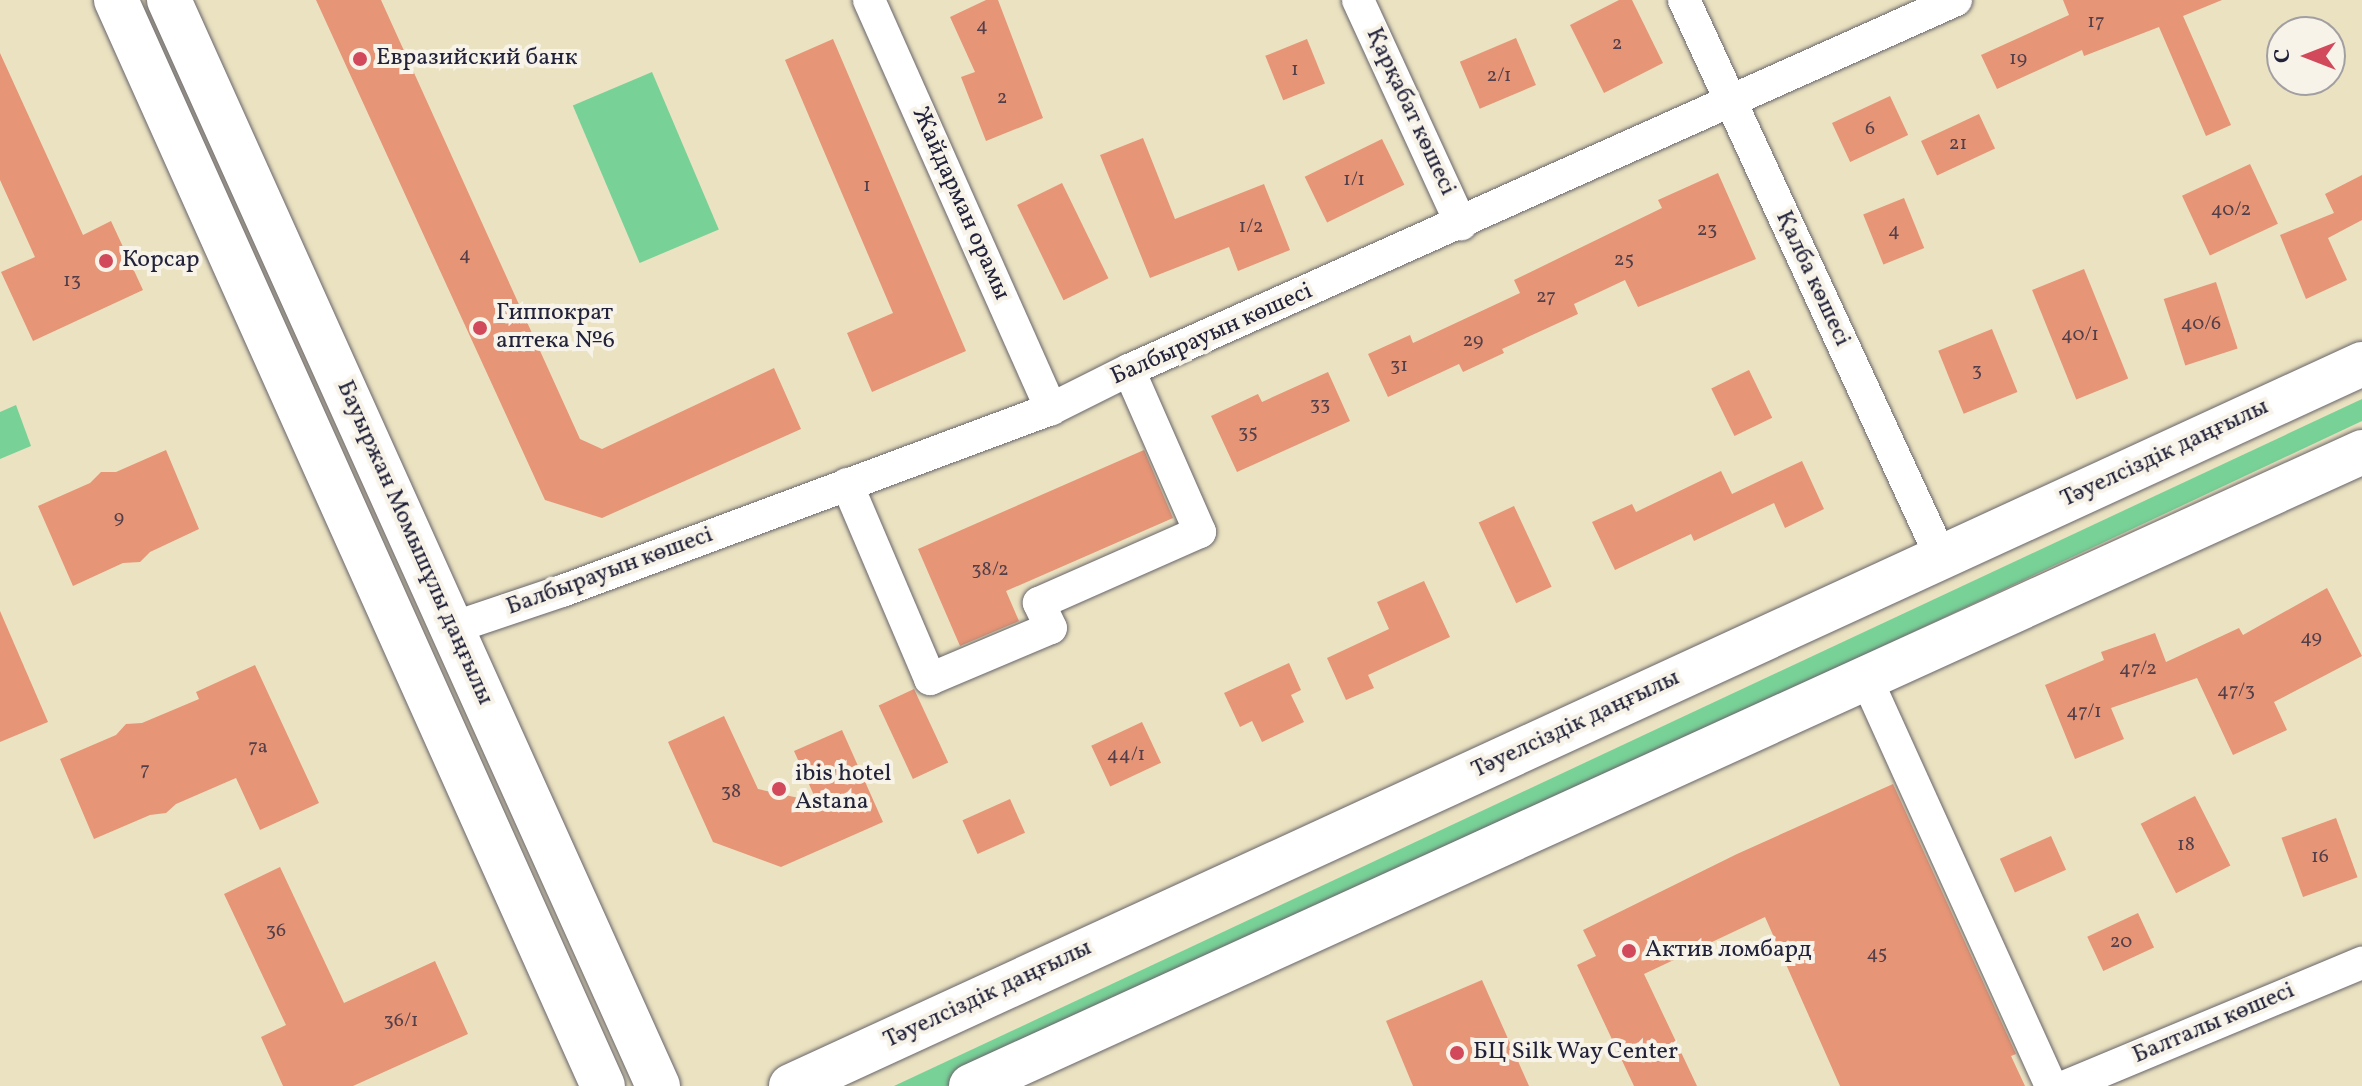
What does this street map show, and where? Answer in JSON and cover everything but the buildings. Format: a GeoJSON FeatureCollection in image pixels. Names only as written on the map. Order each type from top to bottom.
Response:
{"type":"FeatureCollection","features":[{"type":"Feature","properties":{"kind":"main road","name":"Бауыржан Момышұлы даңғылы"},"geometry":{"type":"LineString","coordinates":[[116,0],[473,804],[603,1086]]}},
{"type":"Feature","properties":{"kind":"main road","name":"Бауыржан Момышұлы даңғылы"},"geometry":{"type":"LineString","coordinates":[[169,0],[658,1086]]}},
{"type":"Feature","properties":{"kind":"main road","name":"Тәуелсіздік даңғылы"},"geometry":{"type":"LineString","coordinates":[[791,1086],[2362,364]]}},
{"type":"Feature","properties":{"kind":"main road"},"geometry":{"type":"LineString","coordinates":[[971,1086],[2362,452]]}},
{"type":"Feature","properties":{"kind":"street","name":"Жайдарман орамы"},"geometry":{"type":"LineString","coordinates":[[869,0],[1051,409]]}},
{"type":"Feature","properties":{"kind":"street","name":"Қарқабат көшесі"},"geometry":{"type":"LineString","coordinates":[[1358,0],[1461,224]]}},
{"type":"Feature","properties":{"kind":"street","name":"Қалба көшесі"},"geometry":{"type":"LineString","coordinates":[[1684,0],[1941,557]]}},
{"type":"Feature","properties":{"kind":"street","name":"Балбырауын көшесі"},"geometry":{"type":"LineString","coordinates":[[452,628],[562,591],[1051,409],[1129,370],[1956,0]]}},
{"type":"Feature","properties":{"kind":"street"},"geometry":{"type":"LineString","coordinates":[[847,484],[930,679],[1051,628],[1039,603],[1200,532],[1129,370]]}},
{"type":"Feature","properties":{"kind":"street"},"geometry":{"type":"LineString","coordinates":[[1866,678],[2051,1086]]}},
{"type":"Feature","properties":{"kind":"street","name":"Балталы көшесі"},"geometry":{"type":"LineString","coordinates":[[2066,1086],[2362,963]]}},
{"type":"Feature","properties":{"kind":"green space"},"geometry":{"type":"Polygon","coordinates":[[[652,72],[719,229],[640,263],[573,106],[652,72]]]}},
{"type":"Feature","properties":{"kind":"green space"},"geometry":{"type":"Polygon","coordinates":[[[2362,399],[2362,421],[947,1086],[894,1086],[2362,399]]]}},
{"type":"Feature","properties":{"kind":"green space"},"geometry":{"type":"Polygon","coordinates":[[[16,405],[31,446],[0,459],[0,412],[16,405]]]}},
{"type":"Feature","properties":{"kind":"place","name":"Евразийский банк"},"geometry":{"type":"Point","coordinates":[360,59]}},
{"type":"Feature","properties":{"kind":"place","name":"Корсар"},"geometry":{"type":"Point","coordinates":[106,261]}},
{"type":"Feature","properties":{"kind":"place","name":"Гиппократ аптека №6"},"geometry":{"type":"Point","coordinates":[480,328]}},
{"type":"Feature","properties":{"kind":"place","name":"ibis hotel Astana"},"geometry":{"type":"Point","coordinates":[779,789]}},
{"type":"Feature","properties":{"kind":"place","name":"Актив ломбард"},"geometry":{"type":"Point","coordinates":[1629,951]}},
{"type":"Feature","properties":{"kind":"place","name":"БЦ Silk Way Center"},"geometry":{"type":"Point","coordinates":[1457,1053]}}]}
